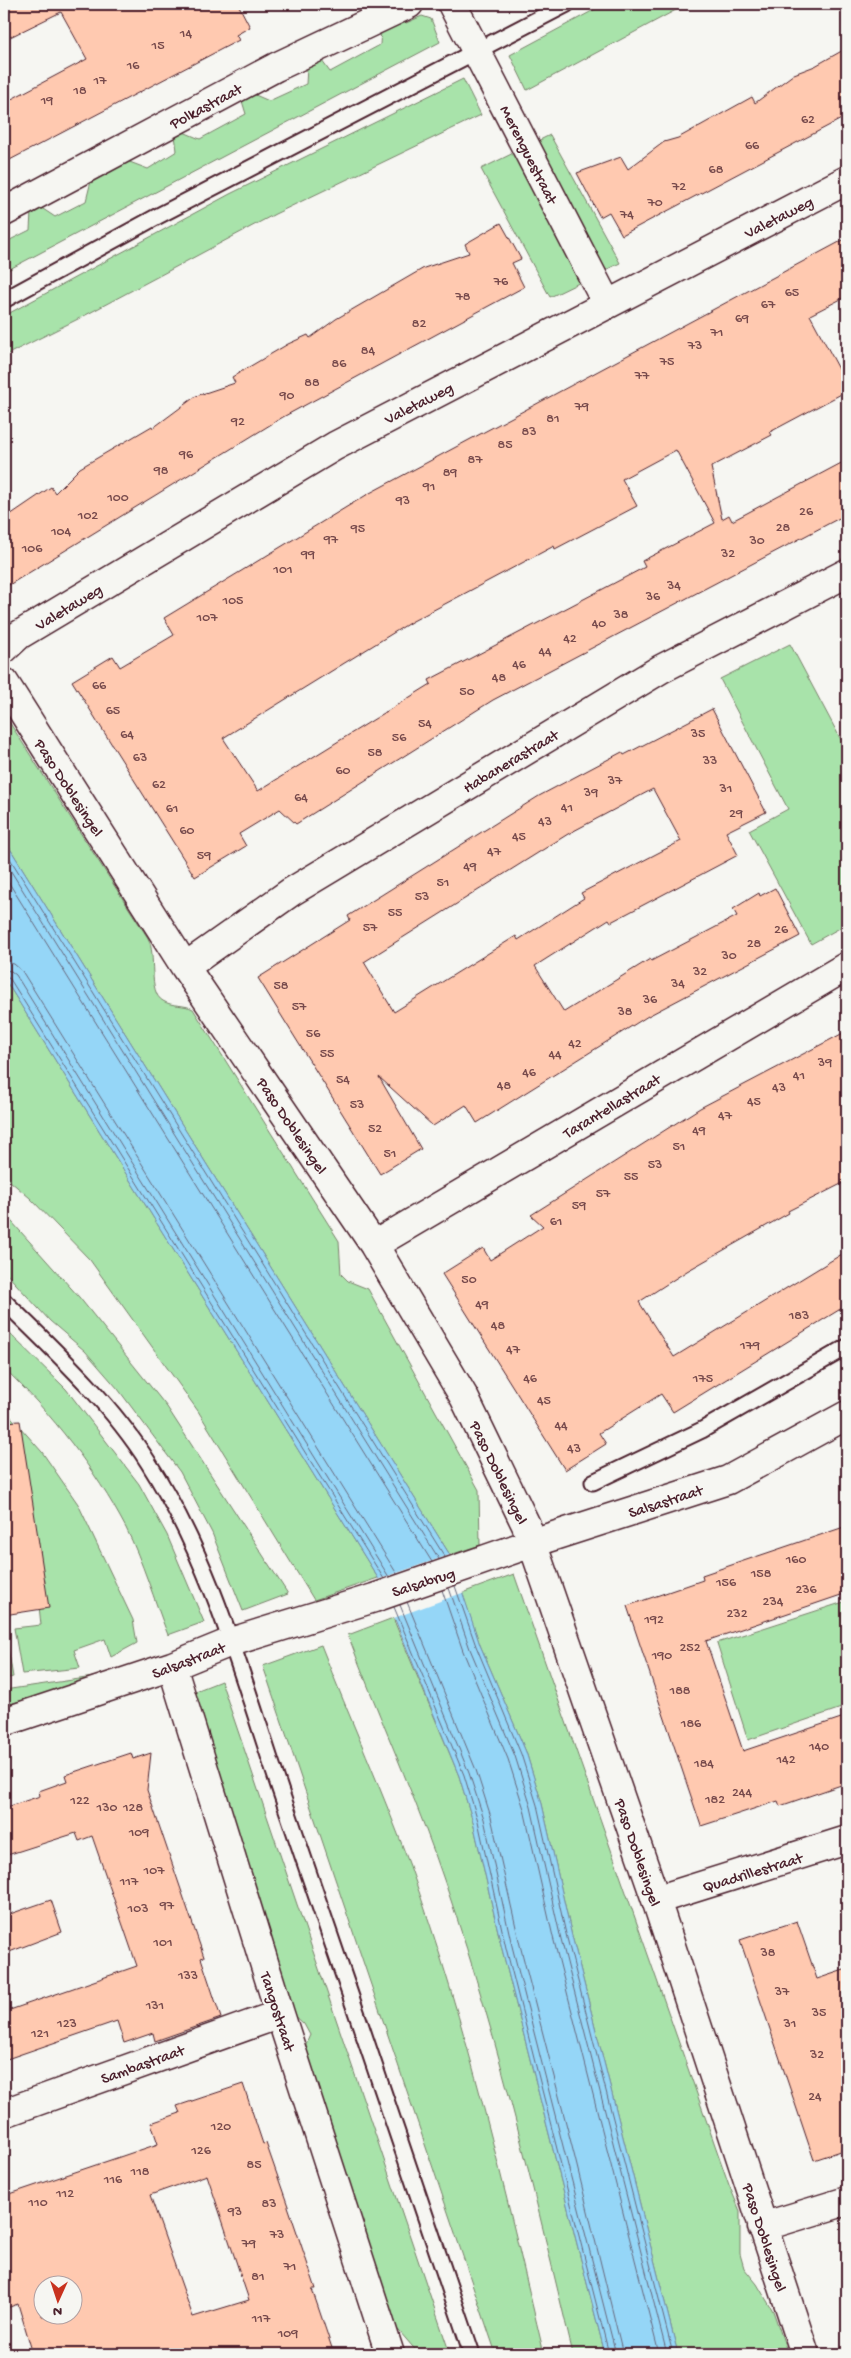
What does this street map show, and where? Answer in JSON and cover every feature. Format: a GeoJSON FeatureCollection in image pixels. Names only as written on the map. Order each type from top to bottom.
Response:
{"type":"FeatureCollection","features":[{"type":"Feature","properties":{"kind":"street","name":"Polkastraat"},"geometry":{"type":"LineString","coordinates":[[4,212],[276,67],[409,4]]}},
{"type":"Feature","properties":{"kind":"street","name":"Merenguestraat"},"geometry":{"type":"LineString","coordinates":[[452,4],[607,304]]}},
{"type":"Feature","properties":{"kind":"street","name":"Valetaweg"},"geometry":{"type":"LineString","coordinates":[[4,649],[19,635],[335,446],[847,180]]}},
{"type":"Feature","properties":{"kind":"street","name":"Habanerastraat"},"geometry":{"type":"LineString","coordinates":[[185,967],[291,892],[661,669],[847,573]]}},
{"type":"Feature","properties":{"kind":"street","name":"Paso Doblesingel"},"geometry":{"type":"LineString","coordinates":[[4,682],[185,967],[374,1245],[464,1397],[526,1525],[656,1900],[805,2354]]}},
{"type":"Feature","properties":{"kind":"street","name":"Tarantellastraat"},"geometry":{"type":"LineString","coordinates":[[374,1245],[847,966]]}},
{"type":"Feature","properties":{"kind":"street","name":"Salsastraat"},"geometry":{"type":"LineString","coordinates":[[473,1564],[728,1480],[847,1415]]}},
{"type":"Feature","properties":{"kind":"street","name":"Salsabrug"},"geometry":{"type":"LineString","coordinates":[[374,1598],[473,1564]]}},
{"type":"Feature","properties":{"kind":"street","name":"Salsastraat"},"geometry":{"type":"LineString","coordinates":[[4,1722],[172,1666],[231,1642],[374,1598]]}},
{"type":"Feature","properties":{"kind":"street","name":"Tangostraat"},"geometry":{"type":"LineString","coordinates":[[172,1666],[280,2014],[390,2354]]}},
{"type":"Feature","properties":{"kind":"street","name":"Quadrillestraat"},"geometry":{"type":"LineString","coordinates":[[656,1900],[847,1840]]}},
{"type":"Feature","properties":{"kind":"street","name":"Sambastraat"},"geometry":{"type":"LineString","coordinates":[[4,2113],[280,2014]]}},
{"type":"Feature","properties":{"kind":"street"},"geometry":{"type":"LineString","coordinates":[[762,2227],[847,2201]]}},
{"type":"Feature","properties":{"kind":"lane"},"geometry":{"type":"LineString","coordinates":[[4,300],[167,212],[567,4]]}},
{"type":"Feature","properties":{"kind":"lane"},"geometry":{"type":"LineString","coordinates":[[4,1301],[81,1377],[147,1460],[194,1543],[222,1613],[472,2354]]}},
{"type":"Feature","properties":{"kind":"lane"},"geometry":{"type":"LineString","coordinates":[[593,1482],[702,1430],[847,1347]]}},
{"type":"Feature","properties":{"kind":"green space"},"geometry":{"type":"Polygon","coordinates":[[[605,4],[687,4],[527,90],[510,55],[605,4]]]}},
{"type":"Feature","properties":{"kind":"green space"},"geometry":{"type":"Polygon","coordinates":[[[422,16],[431,19],[440,42],[4,272],[4,243],[30,230],[31,212],[40,207],[55,217],[86,201],[91,181],[127,161],[148,169],[177,151],[175,135],[181,131],[200,139],[246,114],[242,101],[253,94],[269,101],[306,84],[307,67],[322,61],[330,72],[380,45],[381,28],[403,17],[406,23],[422,16]]]}},
{"type":"Feature","properties":{"kind":"green space"},"geometry":{"type":"Polygon","coordinates":[[[463,79],[481,115],[275,214],[82,317],[4,356],[4,316],[230,194],[463,79]]]}},
{"type":"Feature","properties":{"kind":"green space"},"geometry":{"type":"Polygon","coordinates":[[[550,135],[620,263],[550,297],[481,169],[550,135]]]}},
{"type":"Feature","properties":{"kind":"green space"},"geometry":{"type":"Polygon","coordinates":[[[790,644],[847,751],[847,924],[811,944],[749,830],[788,809],[720,679],[790,644]]]}},
{"type":"Feature","properties":{"kind":"green space"},"geometry":{"type":"Polygon","coordinates":[[[4,714],[148,938],[151,945],[155,990],[158,996],[167,1003],[193,1009],[339,1241],[341,1274],[348,1281],[368,1289],[479,1490],[480,1545],[450,1555],[4,839],[4,714]]]}},
{"type":"Feature","properties":{"kind":"green space"},"geometry":{"type":"Polygon","coordinates":[[[4,978],[378,1578],[314,1600],[198,1411],[90,1260],[30,1198],[4,1176],[4,978]]]}},
{"type":"Feature","properties":{"kind":"green space"},"geometry":{"type":"Polygon","coordinates":[[[4,1213],[79,1297],[167,1407],[288,1594],[243,1611],[212,1533],[180,1472],[118,1389],[85,1351],[50,1321],[4,1271],[4,1213]]]}},
{"type":"Feature","properties":{"kind":"green space"},"geometry":{"type":"Polygon","coordinates":[[[4,1328],[66,1389],[139,1484],[167,1535],[204,1622],[168,1635],[138,1554],[114,1506],[56,1423],[4,1368],[4,1328]]]}},
{"type":"Feature","properties":{"kind":"green space"},"geometry":{"type":"Polygon","coordinates":[[[4,1409],[42,1452],[78,1504],[133,1620],[137,1643],[111,1657],[105,1639],[74,1650],[80,1668],[22,1674],[14,1628],[41,1625],[22,1445],[4,1442],[4,1409]]]}},
{"type":"Feature","properties":{"kind":"green space"},"geometry":{"type":"Polygon","coordinates":[[[514,1574],[729,2185],[740,2211],[740,2254],[744,2268],[757,2284],[773,2311],[788,2354],[678,2354],[571,1932],[542,1804],[526,1752],[480,1645],[462,1593],[514,1574]]]}},
{"type":"Feature","properties":{"kind":"green space"},"geometry":{"type":"Polygon","coordinates":[[[847,1601],[847,1706],[748,1740],[717,1643],[847,1601]]]}},
{"type":"Feature","properties":{"kind":"green space"},"geometry":{"type":"Polygon","coordinates":[[[393,1618],[459,1776],[473,1822],[502,1949],[605,2354],[573,2354],[511,2104],[457,1918],[426,1829],[348,1635],[393,1618]]]}},
{"type":"Feature","properties":{"kind":"green space"},"geometry":{"type":"Polygon","coordinates":[[[4,1631],[13,1677],[4,1679],[4,1631]]]}},
{"type":"Feature","properties":{"kind":"green space"},"geometry":{"type":"Polygon","coordinates":[[[321,1645],[400,1838],[450,1986],[484,2108],[544,2354],[496,2354],[263,1666],[321,1645]]]}},
{"type":"Feature","properties":{"kind":"green space"},"geometry":{"type":"Polygon","coordinates":[[[100,1676],[4,1706],[4,1690],[100,1676]]]}},
{"type":"Feature","properties":{"kind":"green space"},"geometry":{"type":"Polygon","coordinates":[[[221,1681],[450,2354],[419,2354],[393,2324],[306,2057],[306,2044],[310,2035],[304,2024],[291,2012],[183,1696],[221,1681]]]}},
{"type":"Feature","properties":{"kind":"water"},"geometry":{"type":"Polygon","coordinates":[[[4,839],[450,1555],[480,1645],[526,1752],[542,1804],[571,1932],[678,2354],[605,2354],[502,1949],[473,1822],[459,1776],[378,1578],[4,978],[4,839]]]}},
{"type":"Feature","properties":{"kind":"pier"},"geometry":{"type":"Polygon","coordinates":[[[452,1554],[465,1592],[391,1619],[376,1580],[452,1554]]]}},
{"type":"Feature","properties":{"kind":"building"},"geometry":{"type":"Polygon","coordinates":[[[15,4],[238,4],[250,27],[236,35],[239,40],[4,163],[4,103],[87,59],[61,12],[4,40],[4,9],[15,4]]]}},
{"type":"Feature","properties":{"kind":"building"},"geometry":{"type":"Polygon","coordinates":[[[847,48],[847,116],[622,235],[609,212],[600,217],[577,173],[621,157],[628,169],[664,142],[678,138],[752,97],[755,103],[794,74],[815,66],[847,48]]]}},
{"type":"Feature","properties":{"kind":"building"},"geometry":{"type":"Polygon","coordinates":[[[501,223],[521,259],[512,263],[524,287],[283,417],[4,588],[4,519],[51,487],[55,493],[80,468],[152,426],[153,428],[196,396],[235,383],[232,377],[288,344],[308,335],[310,338],[336,319],[424,268],[469,253],[465,244],[501,223]]]}},
{"type":"Feature","properties":{"kind":"building"},"geometry":{"type":"Polygon","coordinates":[[[847,238],[847,296],[810,315],[847,384],[847,391],[770,432],[772,435],[711,467],[722,519],[729,515],[732,521],[847,460],[847,514],[493,700],[296,824],[280,809],[239,834],[246,846],[195,877],[72,681],[113,656],[120,667],[174,635],[164,618],[368,494],[847,238]],[[676,450],[622,479],[637,506],[555,549],[554,546],[411,622],[223,738],[258,791],[431,684],[429,680],[645,567],[642,561],[715,523],[676,450]]]}},
{"type":"Feature","properties":{"kind":"building"},"geometry":{"type":"Polygon","coordinates":[[[712,709],[766,812],[726,832],[738,855],[611,922],[609,919],[535,966],[564,1012],[650,959],[651,961],[737,916],[733,909],[759,893],[760,896],[775,888],[800,936],[648,1016],[477,1123],[466,1105],[433,1126],[379,1077],[421,1149],[380,1174],[258,978],[350,920],[348,916],[539,796],[622,752],[624,755],[712,709]],[[653,789],[568,834],[364,962],[394,1012],[516,936],[518,940],[584,898],[581,893],[681,841],[653,789]]]}},
{"type":"Feature","properties":{"kind":"building"},"geometry":{"type":"Polygon","coordinates":[[[847,1031],[847,1181],[788,1211],[789,1213],[687,1271],[639,1302],[674,1357],[847,1251],[847,1305],[673,1412],[661,1394],[599,1433],[606,1444],[565,1470],[442,1274],[483,1248],[490,1260],[543,1226],[531,1215],[700,1108],[847,1031]]]}},
{"type":"Feature","properties":{"kind":"building"},"geometry":{"type":"Polygon","coordinates":[[[20,1421],[49,1608],[4,1615],[4,1422],[20,1421]]]}},
{"type":"Feature","properties":{"kind":"building"},"geometry":{"type":"Polygon","coordinates":[[[847,1526],[847,1593],[706,1641],[743,1751],[847,1716],[847,1783],[780,1806],[778,1801],[701,1826],[627,1606],[703,1580],[702,1575],[847,1526]]]}},
{"type":"Feature","properties":{"kind":"building"},"geometry":{"type":"Polygon","coordinates":[[[131,1753],[133,1759],[151,1753],[147,1790],[204,1957],[201,1958],[221,2018],[155,2041],[153,2033],[124,2043],[117,2021],[4,2060],[4,2012],[137,1966],[92,1836],[79,1841],[76,1833],[4,1856],[4,1808],[40,1796],[39,1791],[67,1781],[65,1775],[131,1753]]]}},
{"type":"Feature","properties":{"kind":"building"},"geometry":{"type":"Polygon","coordinates":[[[51,1900],[62,1932],[4,1954],[4,1916],[51,1900]]]}},
{"type":"Feature","properties":{"kind":"building"},"geometry":{"type":"Polygon","coordinates":[[[797,1921],[817,1979],[847,1969],[847,2149],[814,2160],[740,1940],[797,1921]]]}},
{"type":"Feature","properties":{"kind":"building"},"geometry":{"type":"Polygon","coordinates":[[[243,2084],[263,2144],[266,2143],[316,2289],[312,2289],[334,2354],[33,2354],[18,2304],[4,2309],[4,2196],[158,2144],[151,2123],[180,2113],[177,2106],[243,2084]],[[207,2175],[150,2195],[193,2317],[249,2300],[207,2175]]]}}]}
